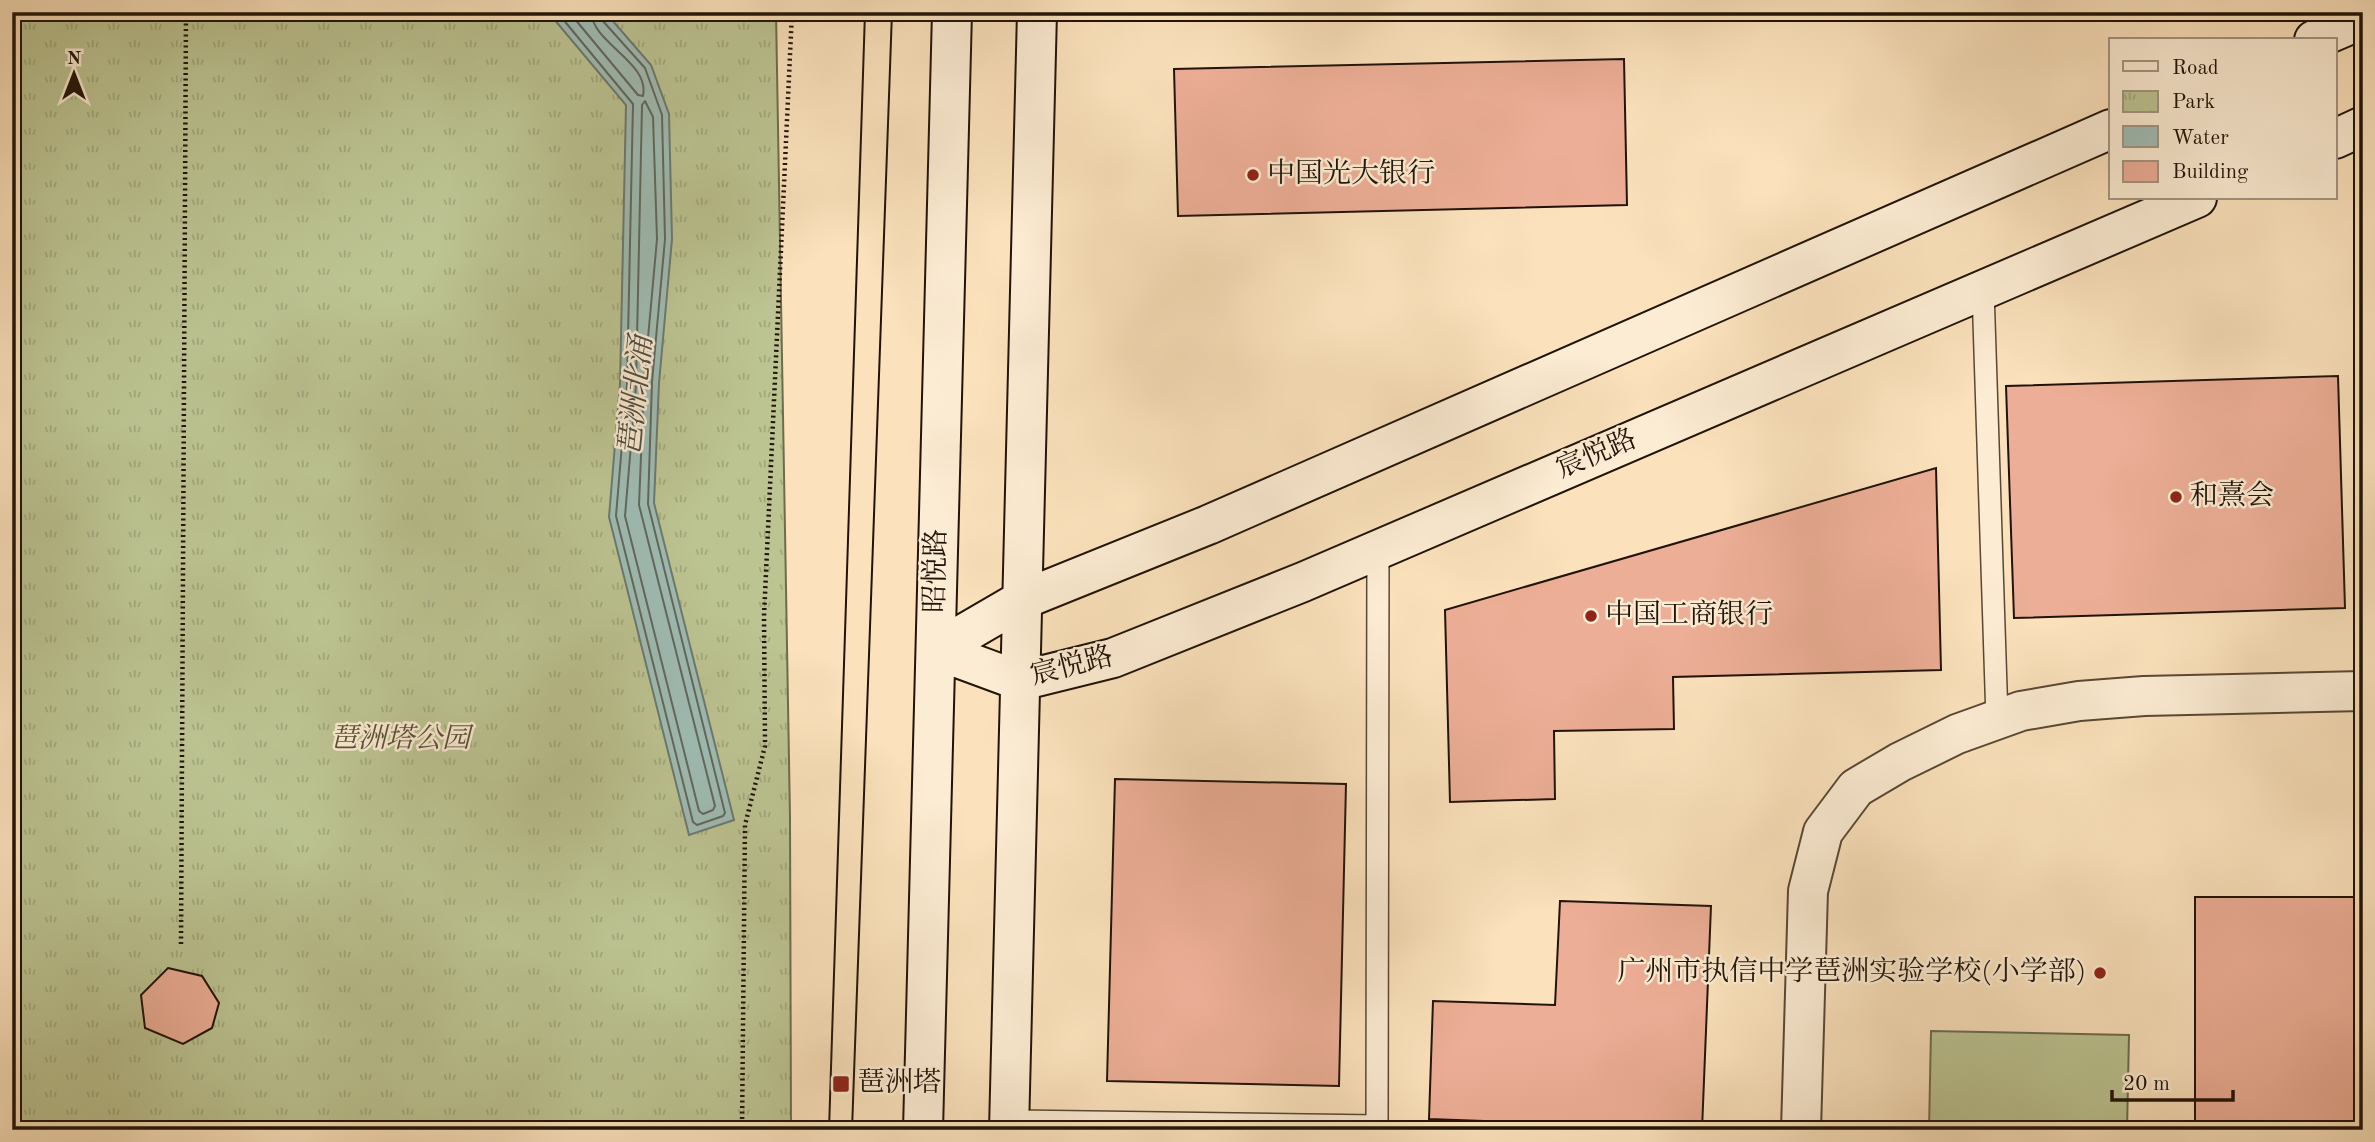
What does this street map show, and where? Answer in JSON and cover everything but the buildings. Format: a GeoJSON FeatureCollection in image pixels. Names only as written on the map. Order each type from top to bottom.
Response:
{"type":"FeatureCollection","features":[{"type":"Feature","properties":{"kind":"street","name":"昭悦路"},"geometry":{"type":"LineString","coordinates":[[923,1130],[952,12]]}},
{"type":"Feature","properties":{"kind":"street"},"geometry":{"type":"LineString","coordinates":[[1009,1125],[1037,12]]}},
{"type":"Feature","properties":{"kind":"street"},"geometry":{"type":"LineString","coordinates":[[2319,38],[2363,19]]}},
{"type":"Feature","properties":{"kind":"street"},"geometry":{"type":"LineString","coordinates":[[2336,139],[2363,127]]}},
{"type":"Feature","properties":{"kind":"street"},"geometry":{"type":"LineString","coordinates":[[936,650],[1022,600],[1208,525],[2109,130]]}},
{"type":"Feature","properties":{"kind":"street","name":"宸悦路"},"geometry":{"type":"LineString","coordinates":[[936,650],[1020,681],[1113,658],[1191,629],[2192,200]]}},
{"type":"Feature","properties":{"kind":"street"},"geometry":{"type":"LineString","coordinates":[[1801,1130],[1808,891],[1823,832],[1856,788],[1900,762],[1957,734],[2021,711],[2079,701],[2144,696],[2363,691]]}},
{"type":"Feature","properties":{"kind":"lane"},"geometry":{"type":"LineString","coordinates":[[1983,290],[1997,719]]}},
{"type":"Feature","properties":{"kind":"lane"},"geometry":{"type":"LineString","coordinates":[[1009,1125],[1377,1128],[1378,549]]}},
{"type":"Feature","properties":{"kind":"path"},"geometry":{"type":"LineString","coordinates":[[181,944],[186,12]]}},
{"type":"Feature","properties":{"kind":"path"},"geometry":{"type":"LineString","coordinates":[[742,1130],[745,825],[765,746],[764,616],[792,12]]}},
{"type":"Feature","properties":{"kind":"green space","name":"琶洲塔公园"},"geometry":{"type":"Polygon","coordinates":[[[12,12],[776,12],[790,818],[791,1130],[12,1130],[12,12]]]}},
{"type":"Feature","properties":{"kind":"green space"},"geometry":{"type":"Polygon","coordinates":[[[1931,1031],[2129,1035],[2127,1130],[1929,1130],[1931,1031]]]}},
{"type":"Feature","properties":{"kind":"water","name":"琶洲北涌"},"geometry":{"type":"Polygon","coordinates":[[[548,12],[605,12],[651,65],[669,114],[672,239],[659,383],[654,503],[734,820],[689,835],[609,517],[620,384],[626,105],[548,12]]]}},
{"type":"Feature","properties":{"kind":"tram line"},"geometry":{"type":"LineString","coordinates":[[829,1130],[865,12]]}},
{"type":"Feature","properties":{"kind":"tram line"},"geometry":{"type":"LineString","coordinates":[[852,1130],[892,12]]}},
{"type":"Feature","properties":{"kind":"place","name":"中国光大银行"},"geometry":{"type":"Point","coordinates":[1253,175]}},
{"type":"Feature","properties":{"kind":"place","name":"和熹会"},"geometry":{"type":"Point","coordinates":[2176,497]}},
{"type":"Feature","properties":{"kind":"place","name":"中国工商银行"},"geometry":{"type":"Point","coordinates":[1591,616]}},
{"type":"Feature","properties":{"kind":"place","name":"广州市执信中学琶洲实验学校(小学部)"},"geometry":{"type":"Point","coordinates":[2100,973]}},
{"type":"Feature","properties":{"kind":"place","name":"琶洲塔"},"geometry":{"type":"Point","coordinates":[841,1084]}}]}
